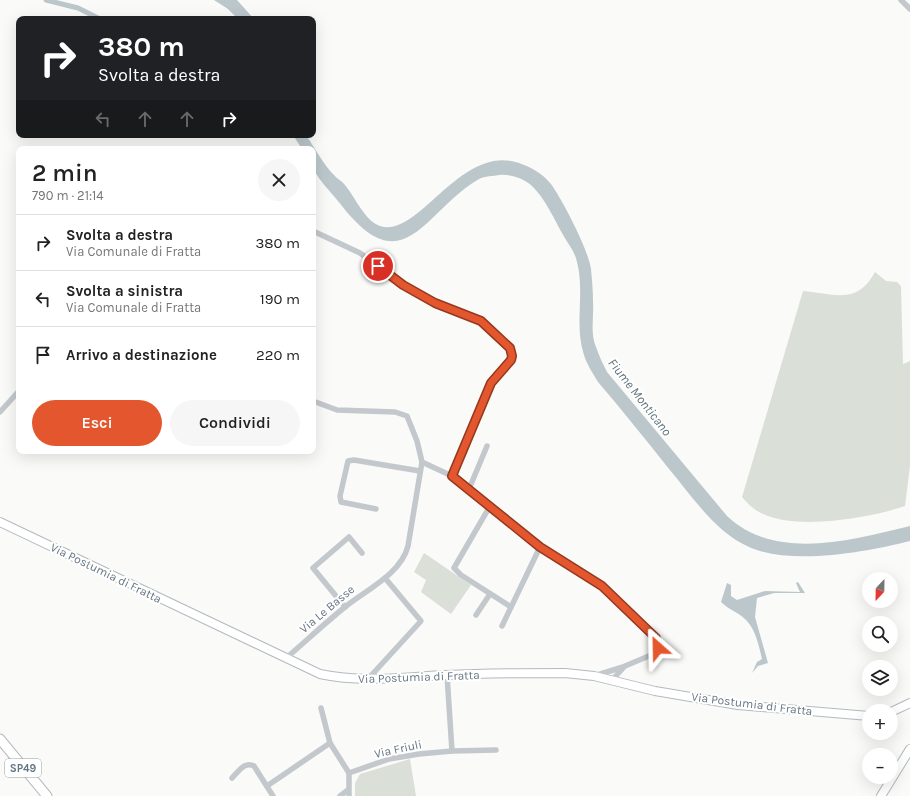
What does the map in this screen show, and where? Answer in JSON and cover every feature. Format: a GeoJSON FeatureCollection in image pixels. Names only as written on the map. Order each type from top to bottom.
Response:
{"type":"FeatureCollection","features":[{"type":"Feature","properties":{"kind":"main road","name":"Via Postumia di Fratta"},"geometry":{"type":"LineString","coordinates":[[0,522],[285,659],[320,674],[340,678],[368,680],[447,675],[565,673],[594,676],[654,691],[738,705],[862,715]]}},
{"type":"Feature","properties":{"kind":"main road"},"geometry":{"type":"LineString","coordinates":[[898,709],[909,704]]}},
{"type":"Feature","properties":{"kind":"main road","name":"SP49"},"geometry":{"type":"LineString","coordinates":[[0,739],[47,796]]}},
{"type":"Feature","properties":{"kind":"main road"},"geometry":{"type":"LineString","coordinates":[[881,796],[910,749]]}},
{"type":"Feature","properties":{"kind":"street"},"geometry":{"type":"LineString","coordinates":[[901,0],[910,9]]}},
{"type":"Feature","properties":{"kind":"street"},"geometry":{"type":"LineString","coordinates":[[316,232],[360,253],[403,285],[442,307],[481,321],[510,348],[512,356],[511,360],[491,383],[452,476]]}},
{"type":"Feature","properties":{"kind":"street"},"geometry":{"type":"LineString","coordinates":[[0,412],[16,394]]}},
{"type":"Feature","properties":{"kind":"street","name":"Via Le Basse"},"geometry":{"type":"LineString","coordinates":[[285,659],[345,607],[385,578],[404,557],[407,551],[422,462],[417,441],[407,416],[395,412],[337,410],[316,402]]}},
{"type":"Feature","properties":{"kind":"street"},"geometry":{"type":"LineString","coordinates":[[469,489],[487,446]]}},
{"type":"Feature","properties":{"kind":"street"},"geometry":{"type":"LineString","coordinates":[[376,509],[341,502],[340,496],[348,461],[351,460],[420,471]]}},
{"type":"Feature","properties":{"kind":"street"},"geometry":{"type":"LineString","coordinates":[[422,462],[452,476],[540,547],[602,586],[656,638],[658,643],[656,653],[625,666],[594,676]]}},
{"type":"Feature","properties":{"kind":"street"},"geometry":{"type":"LineString","coordinates":[[490,506],[454,568],[461,575],[511,607]]}},
{"type":"Feature","properties":{"kind":"street"},"geometry":{"type":"LineString","coordinates":[[345,607],[313,568],[349,537],[362,553]]}},
{"type":"Feature","properties":{"kind":"street"},"geometry":{"type":"LineString","coordinates":[[502,626],[540,547]]}},
{"type":"Feature","properties":{"kind":"street"},"geometry":{"type":"LineString","coordinates":[[368,680],[421,621],[385,578]]}},
{"type":"Feature","properties":{"kind":"street"},"geometry":{"type":"LineString","coordinates":[[476,615],[490,594]]}},
{"type":"Feature","properties":{"kind":"street"},"geometry":{"type":"LineString","coordinates":[[612,680],[625,666]]}},
{"type":"Feature","properties":{"kind":"street"},"geometry":{"type":"LineString","coordinates":[[447,675],[452,751]]}},
{"type":"Feature","properties":{"kind":"street"},"geometry":{"type":"LineString","coordinates":[[321,708],[330,743],[349,774],[349,793],[340,796]]}},
{"type":"Feature","properties":{"kind":"street"},"geometry":{"type":"LineString","coordinates":[[267,786],[330,743]]}},
{"type":"Feature","properties":{"kind":"street","name":"Via Friuli"},"geometry":{"type":"LineString","coordinates":[[349,774],[389,759],[419,754],[452,751],[496,750]]}},
{"type":"Feature","properties":{"kind":"street"},"geometry":{"type":"LineString","coordinates":[[232,778],[246,764],[250,764],[254,766],[274,796]]}},
{"type":"Feature","properties":{"kind":"shaded area"},"geometry":{"type":"Polygon","coordinates":[[[214,0],[237,0],[251,16],[235,16],[228,9],[214,0]]]}},
{"type":"Feature","properties":{"kind":"shaded area"},"geometry":{"type":"Polygon","coordinates":[[[295,138],[308,138],[313,146],[300,146],[295,138]]]}},
{"type":"Feature","properties":{"kind":"shaded area"},"geometry":{"type":"Polygon","coordinates":[[[316,150],[326,166],[345,185],[370,219],[380,226],[395,226],[410,219],[459,178],[478,166],[498,160],[519,163],[536,171],[551,184],[562,202],[589,260],[593,290],[593,336],[598,354],[607,372],[727,516],[747,530],[768,539],[791,543],[815,544],[839,541],[910,526],[910,541],[851,553],[786,556],[766,553],[749,547],[725,532],[715,523],[695,502],[598,382],[590,369],[585,359],[581,344],[580,285],[576,258],[545,202],[531,185],[520,178],[500,175],[479,179],[460,193],[413,234],[398,241],[382,240],[363,229],[322,182],[316,173],[316,150]]]}},
{"type":"Feature","properties":{"kind":"shaded area"},"geometry":{"type":"Polygon","coordinates":[[[875,272],[886,281],[897,282],[901,286],[903,364],[910,361],[910,466],[905,506],[873,515],[833,521],[793,521],[776,518],[761,513],[742,497],[803,291],[836,295],[853,293],[861,289],[875,272]]]}},
{"type":"Feature","properties":{"kind":"shaded area"},"geometry":{"type":"Polygon","coordinates":[[[424,553],[471,585],[451,614],[421,592],[426,580],[414,572],[424,553]]]}},
{"type":"Feature","properties":{"kind":"shaded area"},"geometry":{"type":"Polygon","coordinates":[[[798,582],[805,593],[774,593],[757,598],[755,617],[768,663],[758,666],[752,673],[757,662],[762,659],[758,644],[753,629],[747,621],[721,602],[727,583],[731,585],[731,596],[737,600],[765,591],[800,592],[796,583],[798,582]]]}},
{"type":"Feature","properties":{"kind":"shaded area"},"geometry":{"type":"Polygon","coordinates":[[[410,759],[416,796],[355,796],[355,783],[360,774],[410,759]]]}},
{"type":"Feature","properties":{"kind":"waterway"},"geometry":{"type":"LineString","coordinates":[[46,0],[78,8],[94,16]]}},
{"type":"Feature","properties":{"kind":"route"},"geometry":{"type":"LineString","coordinates":[[378,266],[403,285],[442,307],[474,318],[486,324],[510,348],[512,352],[511,360],[491,383],[452,476],[540,547],[607,590],[656,638],[658,648]]}},
{"type":"Feature","properties":{"kind":"water label","name":"Fiume Monticano"},"geometry":{"type":"Point","coordinates":[640,397]}}]}
